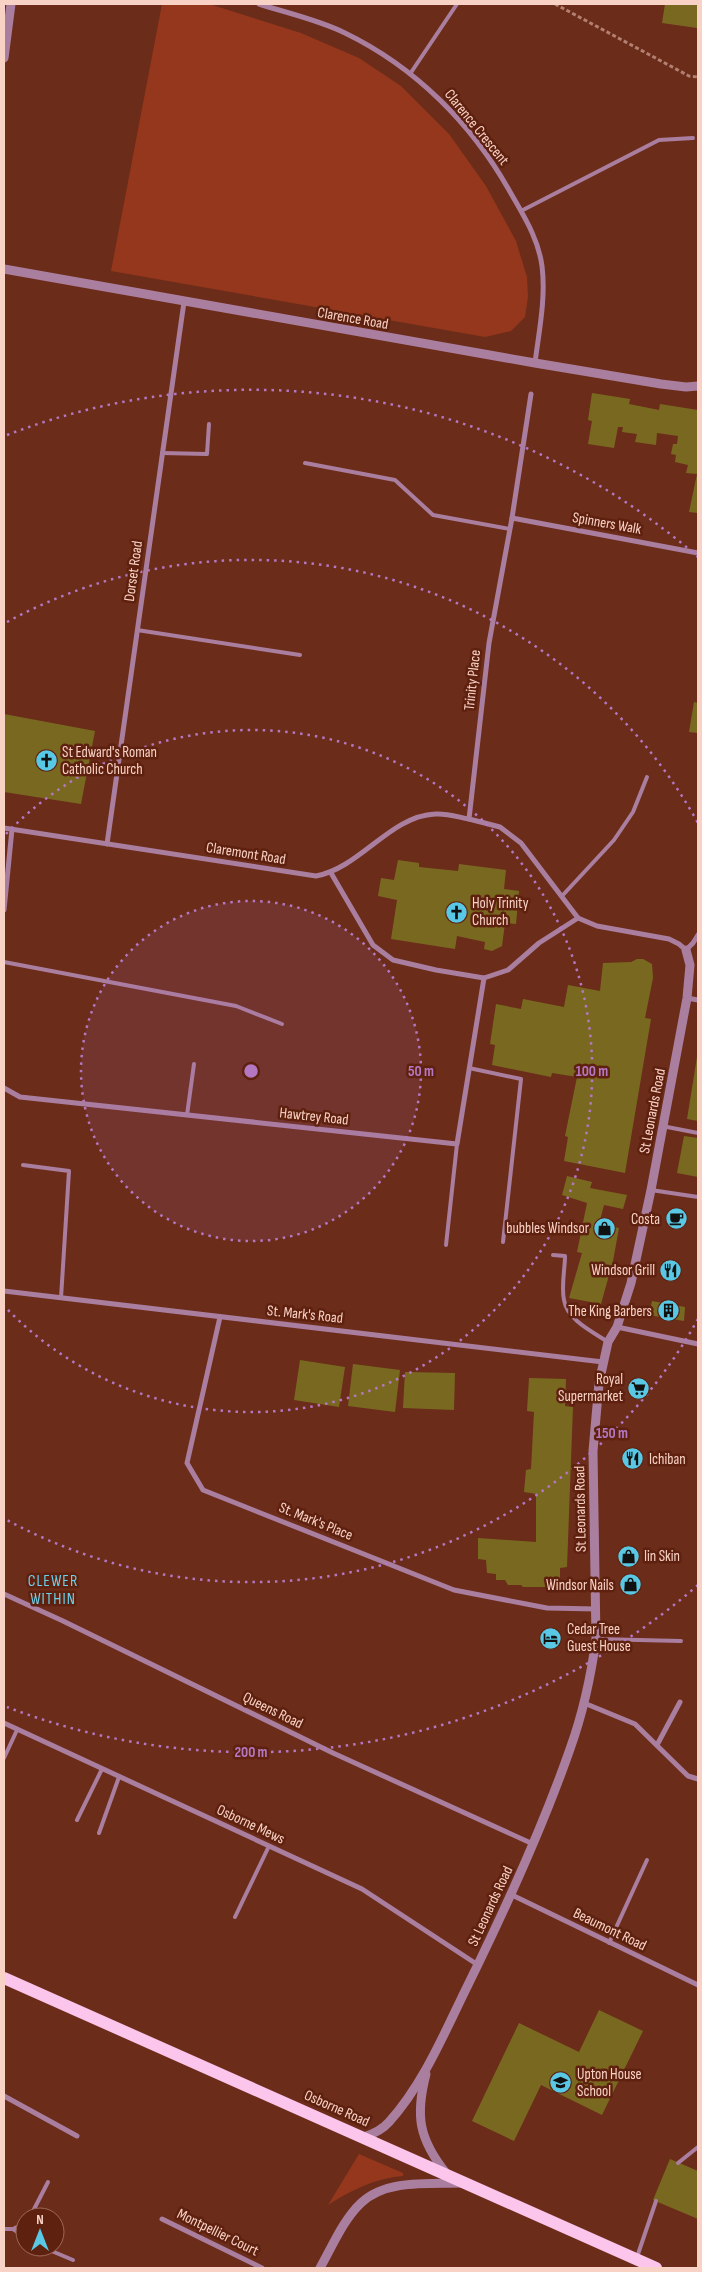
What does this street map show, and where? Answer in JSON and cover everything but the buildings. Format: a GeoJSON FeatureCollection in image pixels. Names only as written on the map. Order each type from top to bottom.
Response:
{"type":"FeatureCollection","features":[{"type":"Feature","properties":{"kind":"main road","name":"Osborne Road"},"geometry":{"type":"LineString","coordinates":[[4,1978],[656,2268]]}},
{"type":"Feature","properties":{"kind":"street"},"geometry":{"type":"LineString","coordinates":[[4,58],[11,4]]}},
{"type":"Feature","properties":{"kind":"street","name":"Clarence Crescent"},"geometry":{"type":"LineString","coordinates":[[259,4],[344,33],[399,65],[441,100],[494,163],[536,238],[542,266],[544,298],[535,363]]}},
{"type":"Feature","properties":{"kind":"street","name":"Clarence Road"},"geometry":{"type":"LineString","coordinates":[[4,269],[535,363],[661,384],[686,387],[698,386]]}},
{"type":"Feature","properties":{"kind":"street","name":"Dorset Road"},"geometry":{"type":"LineString","coordinates":[[107,844],[184,302]]}},
{"type":"Feature","properties":{"kind":"street","name":"Trinity Place"},"geometry":{"type":"LineString","coordinates":[[469,819],[489,643],[512,518],[531,394]]}},
{"type":"Feature","properties":{"kind":"street","name":"Spinners Walk"},"geometry":{"type":"LineString","coordinates":[[512,518],[698,553]]}},
{"type":"Feature","properties":{"kind":"street","name":"Claremont Road"},"geometry":{"type":"LineString","coordinates":[[4,828],[316,876],[331,873],[351,862],[395,829],[414,819],[435,814],[469,819]]}},
{"type":"Feature","properties":{"kind":"street"},"geometry":{"type":"LineString","coordinates":[[469,819],[500,827],[521,843],[578,918],[597,926],[669,939],[680,944],[686,950],[698,935]]}},
{"type":"Feature","properties":{"kind":"street"},"geometry":{"type":"LineString","coordinates":[[4,910],[12,829]]}},
{"type":"Feature","properties":{"kind":"street"},"geometry":{"type":"LineString","coordinates":[[331,873],[373,944],[392,960],[484,978],[508,970],[540,943],[578,918]]}},
{"type":"Feature","properties":{"kind":"street","name":"St Leonards Road"},"geometry":{"type":"LineString","coordinates":[[364,2137],[376,2133],[389,2122],[428,2066],[512,1895],[571,1748],[584,1703],[592,1670],[596,1639],[592,1509],[593,1451],[599,1383],[608,1342],[617,1327],[631,1283],[651,1190],[687,998],[690,965],[686,950]]}},
{"type":"Feature","properties":{"kind":"street"},"geometry":{"type":"LineString","coordinates":[[457,1144],[484,978]]}},
{"type":"Feature","properties":{"kind":"street"},"geometry":{"type":"LineString","coordinates":[[687,998],[698,1000]]}},
{"type":"Feature","properties":{"kind":"street","name":"Hawtrey Road"},"geometry":{"type":"LineString","coordinates":[[4,1088],[20,1097],[457,1144]]}},
{"type":"Feature","properties":{"kind":"street","name":"St. Mark's Road"},"geometry":{"type":"LineString","coordinates":[[4,1291],[603,1362]]}},
{"type":"Feature","properties":{"kind":"street","name":"St. Mark's Place"},"geometry":{"type":"LineString","coordinates":[[220,1317],[187,1463],[204,1490],[454,1590],[547,1608],[596,1610]]}},
{"type":"Feature","properties":{"kind":"street"},"geometry":{"type":"LineString","coordinates":[[617,1327],[698,1344]]}},
{"type":"Feature","properties":{"kind":"street","name":"Queens Road"},"geometry":{"type":"LineString","coordinates":[[4,1594],[64,1621],[333,1753],[533,1844]]}},
{"type":"Feature","properties":{"kind":"street"},"geometry":{"type":"LineString","coordinates":[[658,1746],[680,1702]]}},
{"type":"Feature","properties":{"kind":"street"},"geometry":{"type":"LineString","coordinates":[[584,1703],[635,1724],[688,1776],[698,1779]]}},
{"type":"Feature","properties":{"kind":"street","name":"Osborne Mews"},"geometry":{"type":"LineString","coordinates":[[4,1723],[362,1889],[478,1965]]}},
{"type":"Feature","properties":{"kind":"street","name":"Beaumont Road"},"geometry":{"type":"LineString","coordinates":[[512,1895],[698,1985]]}},
{"type":"Feature","properties":{"kind":"street","name":"St Leonards Road"},"geometry":{"type":"LineString","coordinates":[[428,2066],[419,2103],[420,2125],[426,2143],[448,2176]]}},
{"type":"Feature","properties":{"kind":"street"},"geometry":{"type":"LineString","coordinates":[[4,2096],[77,2136]]}},
{"type":"Feature","properties":{"kind":"street"},"geometry":{"type":"LineString","coordinates":[[320,2268],[352,2213],[373,2194],[392,2187],[464,2183]]}},
{"type":"Feature","properties":{"kind":"street","name":"Montpellier Court"},"geometry":{"type":"LineString","coordinates":[[162,2219],[262,2268]]}},
{"type":"Feature","properties":{"kind":"lane"},"geometry":{"type":"LineString","coordinates":[[410,74],[457,4]]}},
{"type":"Feature","properties":{"kind":"lane"},"geometry":{"type":"LineString","coordinates":[[520,211],[659,140],[692,138]]}},
{"type":"Feature","properties":{"kind":"lane"},"geometry":{"type":"LineString","coordinates":[[162,453],[207,454],[209,424]]}},
{"type":"Feature","properties":{"kind":"lane"},"geometry":{"type":"LineString","coordinates":[[305,463],[395,480],[433,514],[510,528]]}},
{"type":"Feature","properties":{"kind":"lane"},"geometry":{"type":"LineString","coordinates":[[137,630],[300,655]]}},
{"type":"Feature","properties":{"kind":"lane"},"geometry":{"type":"LineString","coordinates":[[562,896],[614,840],[633,812],[647,777]]}},
{"type":"Feature","properties":{"kind":"lane"},"geometry":{"type":"LineString","coordinates":[[4,962],[236,1006],[282,1024]]}},
{"type":"Feature","properties":{"kind":"lane"},"geometry":{"type":"LineString","coordinates":[[187,1115],[194,1064]]}},
{"type":"Feature","properties":{"kind":"lane"},"geometry":{"type":"LineString","coordinates":[[469,1068],[520,1079],[503,1242]]}},
{"type":"Feature","properties":{"kind":"lane"},"geometry":{"type":"LineString","coordinates":[[662,1126],[698,1133]]}},
{"type":"Feature","properties":{"kind":"lane"},"geometry":{"type":"LineString","coordinates":[[446,1245],[457,1144]]}},
{"type":"Feature","properties":{"kind":"lane"},"geometry":{"type":"LineString","coordinates":[[23,1165],[69,1172],[61,1298]]}},
{"type":"Feature","properties":{"kind":"lane"},"geometry":{"type":"LineString","coordinates":[[651,1190],[698,1197]]}},
{"type":"Feature","properties":{"kind":"lane"},"geometry":{"type":"LineString","coordinates":[[553,1255],[565,1256],[564,1300],[569,1311],[575,1319],[608,1342]]}},
{"type":"Feature","properties":{"kind":"lane"},"geometry":{"type":"LineString","coordinates":[[596,1639],[681,1641]]}},
{"type":"Feature","properties":{"kind":"lane"},"geometry":{"type":"LineString","coordinates":[[4,1758],[17,1730]]}},
{"type":"Feature","properties":{"kind":"lane"},"geometry":{"type":"LineString","coordinates":[[77,1820],[102,1769]]}},
{"type":"Feature","properties":{"kind":"lane"},"geometry":{"type":"LineString","coordinates":[[99,1833],[119,1776]]}},
{"type":"Feature","properties":{"kind":"lane"},"geometry":{"type":"LineString","coordinates":[[235,1917],[269,1846]]}},
{"type":"Feature","properties":{"kind":"lane"},"geometry":{"type":"LineString","coordinates":[[610,1943],[647,1860]]}},
{"type":"Feature","properties":{"kind":"lane"},"geometry":{"type":"LineString","coordinates":[[678,2163],[698,2148]]}},
{"type":"Feature","properties":{"kind":"lane"},"geometry":{"type":"LineString","coordinates":[[35,2207],[48,2182]]}},
{"type":"Feature","properties":{"kind":"lane"},"geometry":{"type":"LineString","coordinates":[[636,2259],[656,2201]]}},
{"type":"Feature","properties":{"kind":"lane"},"geometry":{"type":"LineString","coordinates":[[4,2229],[13,2229]]}},
{"type":"Feature","properties":{"kind":"lane"},"geometry":{"type":"LineString","coordinates":[[65,2257],[73,2260]]}},
{"type":"Feature","properties":{"kind":"path"},"geometry":{"type":"LineString","coordinates":[[555,4],[689,76],[698,77]]}},
{"type":"Feature","properties":{"kind":"shaded area"},"geometry":{"type":"Polygon","coordinates":[[[162,4],[209,4],[301,33],[359,58],[401,86],[449,134],[486,186],[516,241],[527,277],[528,297],[525,317],[511,331],[485,337],[111,271],[162,4]]]}},
{"type":"Feature","properties":{"kind":"shaded area"},"geometry":{"type":"Polygon","coordinates":[[[359,2154],[403,2173],[403,2176],[383,2179],[363,2186],[328,2205],[359,2154]]]}},
{"type":"Feature","properties":{"kind":"place","name":"St Edward's Roman Catholic Church"},"geometry":{"type":"Point","coordinates":[46,761]}},
{"type":"Feature","properties":{"kind":"place","name":"Holy Trinity Church"},"geometry":{"type":"Point","coordinates":[456,912]}},
{"type":"Feature","properties":{"kind":"place","name":"Costa"},"geometry":{"type":"Point","coordinates":[676,1219]}},
{"type":"Feature","properties":{"kind":"place","name":"bubbles Windsor"},"geometry":{"type":"Point","coordinates":[605,1228]}},
{"type":"Feature","properties":{"kind":"place","name":"Windsor Grill"},"geometry":{"type":"Point","coordinates":[671,1270]}},
{"type":"Feature","properties":{"kind":"place","name":"The King Barbers"},"geometry":{"type":"Point","coordinates":[668,1311]}},
{"type":"Feature","properties":{"kind":"place","name":"Royal Supermarket"},"geometry":{"type":"Point","coordinates":[639,1388]}},
{"type":"Feature","properties":{"kind":"place","name":"Ichiban"},"geometry":{"type":"Point","coordinates":[633,1459]}},
{"type":"Feature","properties":{"kind":"place","name":"Iin Skin"},"geometry":{"type":"Point","coordinates":[628,1556]}},
{"type":"Feature","properties":{"kind":"place","name":"Windsor Nails"},"geometry":{"type":"Point","coordinates":[630,1585]}},
{"type":"Feature","properties":{"kind":"place","name":"Cedar Tree Guest House"},"geometry":{"type":"Point","coordinates":[551,1638]}},
{"type":"Feature","properties":{"kind":"place","name":"Upton House School"},"geometry":{"type":"Point","coordinates":[561,2083]}},
{"type":"Feature","properties":{"kind":"district","name":"CLEWER WITHIN"},"geometry":{"type":"Point","coordinates":[53,1589]}}]}
